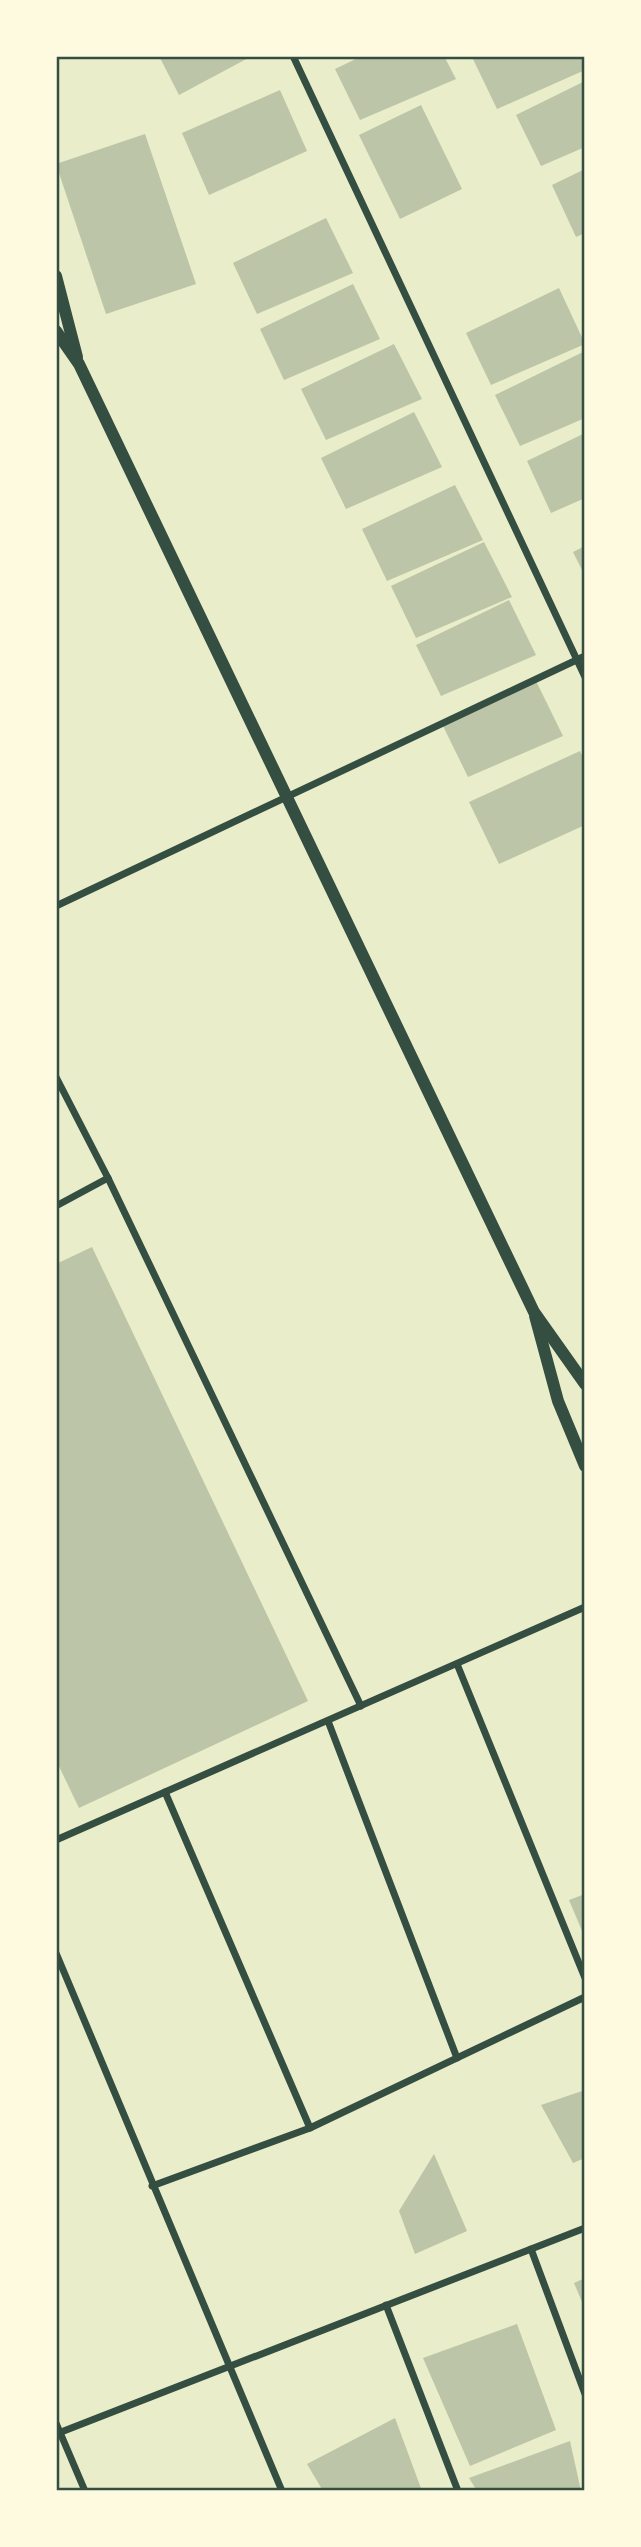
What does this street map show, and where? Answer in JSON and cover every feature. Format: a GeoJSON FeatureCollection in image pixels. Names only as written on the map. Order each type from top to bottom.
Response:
{"type":"FeatureCollection","features":[{"type":"Feature","properties":{"kind":"street"},"geometry":{"type":"LineString","coordinates":[[293,56],[581,658],[585,677]]}},
{"type":"Feature","properties":{"kind":"street"},"geometry":{"type":"LineString","coordinates":[[56,276],[79,364]]}},
{"type":"Feature","properties":{"kind":"street"},"geometry":{"type":"LineString","coordinates":[[56,331],[79,364],[534,1312],[585,1384]]}},
{"type":"Feature","properties":{"kind":"street"},"geometry":{"type":"LineString","coordinates":[[56,906],[581,658]]}},
{"type":"Feature","properties":{"kind":"street"},"geometry":{"type":"LineString","coordinates":[[56,1077],[108,1178],[361,1706]]}},
{"type":"Feature","properties":{"kind":"street"},"geometry":{"type":"LineString","coordinates":[[56,1206],[108,1178]]}},
{"type":"Feature","properties":{"kind":"street"},"geometry":{"type":"LineString","coordinates":[[534,1312],[558,1401],[585,1466]]}},
{"type":"Feature","properties":{"kind":"street"},"geometry":{"type":"LineString","coordinates":[[56,1840],[585,1607]]}},
{"type":"Feature","properties":{"kind":"street"},"geometry":{"type":"LineString","coordinates":[[457,1664],[585,1978]]}},
{"type":"Feature","properties":{"kind":"street"},"geometry":{"type":"LineString","coordinates":[[328,1721],[457,2058]]}},
{"type":"Feature","properties":{"kind":"street"},"geometry":{"type":"LineString","coordinates":[[165,1792],[310,2127]]}},
{"type":"Feature","properties":{"kind":"street"},"geometry":{"type":"LineString","coordinates":[[56,1953],[282,2491]]}},
{"type":"Feature","properties":{"kind":"street"},"geometry":{"type":"LineString","coordinates":[[152,2186],[310,2127],[585,1997]]}},
{"type":"Feature","properties":{"kind":"street"},"geometry":{"type":"LineString","coordinates":[[58,2433],[585,2228]]}},
{"type":"Feature","properties":{"kind":"street"},"geometry":{"type":"LineString","coordinates":[[531,2249],[585,2394]]}},
{"type":"Feature","properties":{"kind":"street"},"geometry":{"type":"LineString","coordinates":[[386,2305],[458,2491]]}},
{"type":"Feature","properties":{"kind":"street"},"geometry":{"type":"LineString","coordinates":[[56,2423],[85,2491]]}},
{"type":"Feature","properties":{"kind":"building"},"geometry":{"type":"Polygon","coordinates":[[[159,56],[252,56],[179,95],[159,56]]]}},
{"type":"Feature","properties":{"kind":"building"},"geometry":{"type":"Polygon","coordinates":[[[362,56],[444,56],[456,79],[360,120],[335,69],[362,56]]]}},
{"type":"Feature","properties":{"kind":"building"},"geometry":{"type":"Polygon","coordinates":[[[585,56],[585,70],[497,109],[472,57],[585,56]]]}},
{"type":"Feature","properties":{"kind":"building"},"geometry":{"type":"Polygon","coordinates":[[[585,81],[585,147],[541,166],[516,115],[585,81]]]}},
{"type":"Feature","properties":{"kind":"building"},"geometry":{"type":"Polygon","coordinates":[[[280,90],[307,151],[209,195],[182,133],[280,90]]]}},
{"type":"Feature","properties":{"kind":"building"},"geometry":{"type":"Polygon","coordinates":[[[421,105],[462,189],[400,219],[359,135],[421,105]]]}},
{"type":"Feature","properties":{"kind":"building"},"geometry":{"type":"Polygon","coordinates":[[[145,134],[196,284],[106,314],[56,164],[145,134]]]}},
{"type":"Feature","properties":{"kind":"building"},"geometry":{"type":"Polygon","coordinates":[[[585,169],[585,233],[576,237],[552,185],[585,169]]]}},
{"type":"Feature","properties":{"kind":"building"},"geometry":{"type":"Polygon","coordinates":[[[326,218],[353,273],[257,314],[233,263],[326,218]]]}},
{"type":"Feature","properties":{"kind":"building"},"geometry":{"type":"Polygon","coordinates":[[[353,284],[380,339],[284,380],[260,329],[353,284]]]}},
{"type":"Feature","properties":{"kind":"building"},"geometry":{"type":"Polygon","coordinates":[[[559,288],[585,344],[491,385],[466,333],[559,288]]]}},
{"type":"Feature","properties":{"kind":"building"},"geometry":{"type":"Polygon","coordinates":[[[394,344],[422,399],[326,440],[301,389],[394,344]]]}},
{"type":"Feature","properties":{"kind":"building"},"geometry":{"type":"Polygon","coordinates":[[[585,351],[585,418],[520,446],[495,395],[585,351]]]}},
{"type":"Feature","properties":{"kind":"building"},"geometry":{"type":"Polygon","coordinates":[[[414,412],[442,467],[346,509],[321,458],[414,412]]]}},
{"type":"Feature","properties":{"kind":"building"},"geometry":{"type":"Polygon","coordinates":[[[585,433],[585,498],[551,513],[527,461],[585,433]]]}},
{"type":"Feature","properties":{"kind":"building"},"geometry":{"type":"Polygon","coordinates":[[[455,485],[483,540],[387,581],[362,529],[455,485]]]}},
{"type":"Feature","properties":{"kind":"building"},"geometry":{"type":"Polygon","coordinates":[[[484,542],[512,597],[416,638],[391,586],[484,542]]]}},
{"type":"Feature","properties":{"kind":"building"},"geometry":{"type":"Polygon","coordinates":[[[585,546],[585,576],[573,552],[585,546]]]}},
{"type":"Feature","properties":{"kind":"building"},"geometry":{"type":"Polygon","coordinates":[[[509,600],[536,655],[441,696],[416,645],[509,600]]]}},
{"type":"Feature","properties":{"kind":"building"},"geometry":{"type":"Polygon","coordinates":[[[536,681],[563,736],[468,777],[443,726],[536,681]]]}},
{"type":"Feature","properties":{"kind":"building"},"geometry":{"type":"Polygon","coordinates":[[[580,751],[585,762],[585,825],[499,864],[469,802],[580,751]]]}},
{"type":"Feature","properties":{"kind":"building"},"geometry":{"type":"Polygon","coordinates":[[[92,1247],[308,1701],[79,1808],[56,1760],[56,1264],[92,1247]]]}},
{"type":"Feature","properties":{"kind":"building"},"geometry":{"type":"Polygon","coordinates":[[[585,1894],[585,1938],[569,1900],[585,1894]]]}},
{"type":"Feature","properties":{"kind":"building"},"geometry":{"type":"Polygon","coordinates":[[[585,2090],[585,2158],[573,2163],[541,2105],[585,2090]]]}},
{"type":"Feature","properties":{"kind":"building"},"geometry":{"type":"Polygon","coordinates":[[[434,2154],[467,2231],[415,2254],[399,2211],[434,2154]]]}},
{"type":"Feature","properties":{"kind":"building"},"geometry":{"type":"Polygon","coordinates":[[[585,2278],[585,2309],[574,2283],[585,2278]]]}},
{"type":"Feature","properties":{"kind":"building"},"geometry":{"type":"Polygon","coordinates":[[[517,2324],[556,2430],[470,2466],[423,2358],[517,2324]]]}},
{"type":"Feature","properties":{"kind":"building"},"geometry":{"type":"Polygon","coordinates":[[[395,2418],[422,2491],[323,2491],[307,2464],[395,2418]]]}},
{"type":"Feature","properties":{"kind":"building"},"geometry":{"type":"Polygon","coordinates":[[[570,2441],[581,2491],[477,2491],[469,2478],[570,2441]]]}}]}
